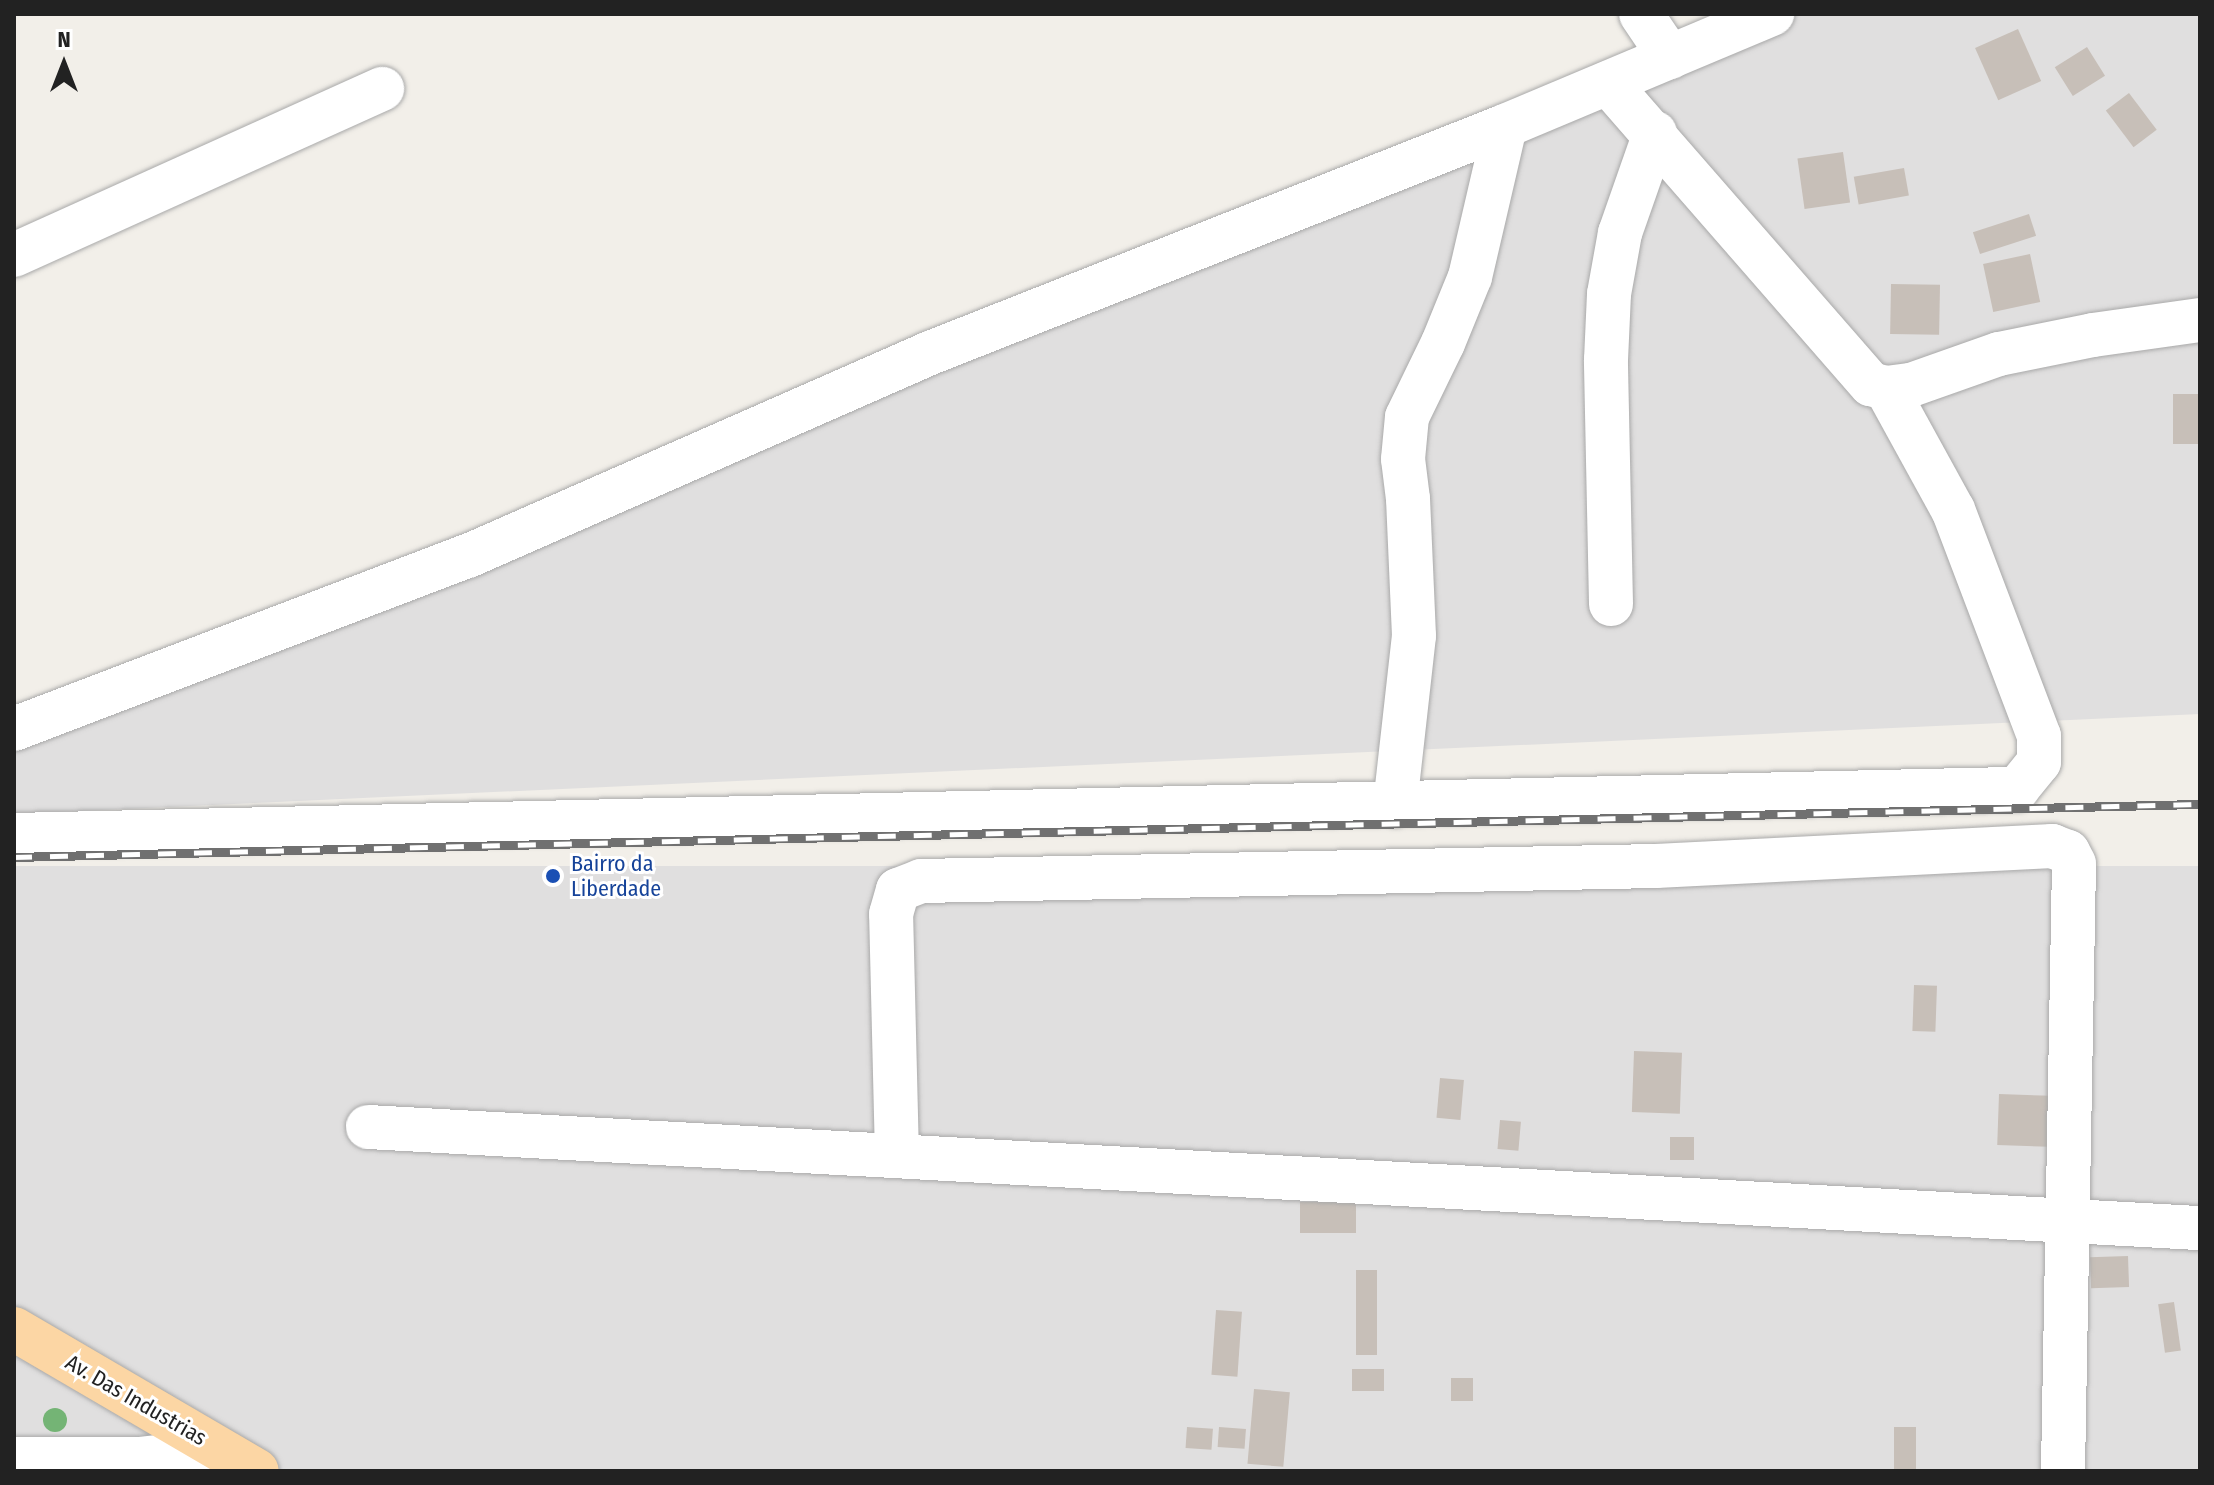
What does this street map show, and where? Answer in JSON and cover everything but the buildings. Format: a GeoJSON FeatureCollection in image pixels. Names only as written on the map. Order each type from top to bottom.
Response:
{"type":"FeatureCollection","features":[{"type":"Feature","properties":{"kind":"main road","name":"Av. Das Industrias"},"geometry":{"type":"LineString","coordinates":[[14,1329],[257,1471]]}},
{"type":"Feature","properties":{"kind":"street"},"geometry":{"type":"LineString","coordinates":[[1641,14],[1670,57]]}},
{"type":"Feature","properties":{"kind":"street"},"geometry":{"type":"LineString","coordinates":[[14,729],[468,556],[930,353],[1505,126],[1772,14]]}},
{"type":"Feature","properties":{"kind":"street"},"geometry":{"type":"LineString","coordinates":[[1608,83],[1655,133],[1847,360],[1871,384],[1886,388],[1911,385],[1999,354],[2093,335],[2200,320]]}},
{"type":"Feature","properties":{"kind":"street"},"geometry":{"type":"LineString","coordinates":[[14,255],[382,89]]}},
{"type":"Feature","properties":{"kind":"street"},"geometry":{"type":"LineString","coordinates":[[1395,805],[1414,636],[1408,499],[1403,459],[1407,417],[1443,343],[1470,277],[1505,126]]}},
{"type":"Feature","properties":{"kind":"street"},"geometry":{"type":"LineString","coordinates":[[1611,604],[1606,360],[1609,294],[1620,233],[1655,133]]}},
{"type":"Feature","properties":{"kind":"street"},"geometry":{"type":"LineString","coordinates":[[14,835],[2017,789],[2039,762],[2039,736],[1953,510],[1886,388]]}},
{"type":"Feature","properties":{"kind":"street"},"geometry":{"type":"LineString","coordinates":[[897,1156],[891,914],[898,890],[921,881],[1656,866],[2052,846],[2068,852],[2074,864],[2063,1471]]}},
{"type":"Feature","properties":{"kind":"street"},"geometry":{"type":"LineString","coordinates":[[368,1127],[2200,1228]]}},
{"type":"Feature","properties":{"kind":"street"},"geometry":{"type":"LineString","coordinates":[[14,1459],[139,1459],[182,1454],[257,1471]]}},
{"type":"Feature","properties":{"kind":"shaded area"},"geometry":{"type":"Polygon","coordinates":[[[1720,14],[2200,14],[2200,714],[14,814],[14,744],[1720,14]]]}},
{"type":"Feature","properties":{"kind":"shaded area"},"geometry":{"type":"Polygon","coordinates":[[[14,866],[2200,866],[2200,1471],[14,1471],[14,866]]]}},
{"type":"Feature","properties":{"kind":"railway"},"geometry":{"type":"LineString","coordinates":[[14,857],[2200,804]]}},
{"type":"Feature","properties":{"kind":"place","name":"Bairro da Liberdade"},"geometry":{"type":"Point","coordinates":[553,876]}}]}
